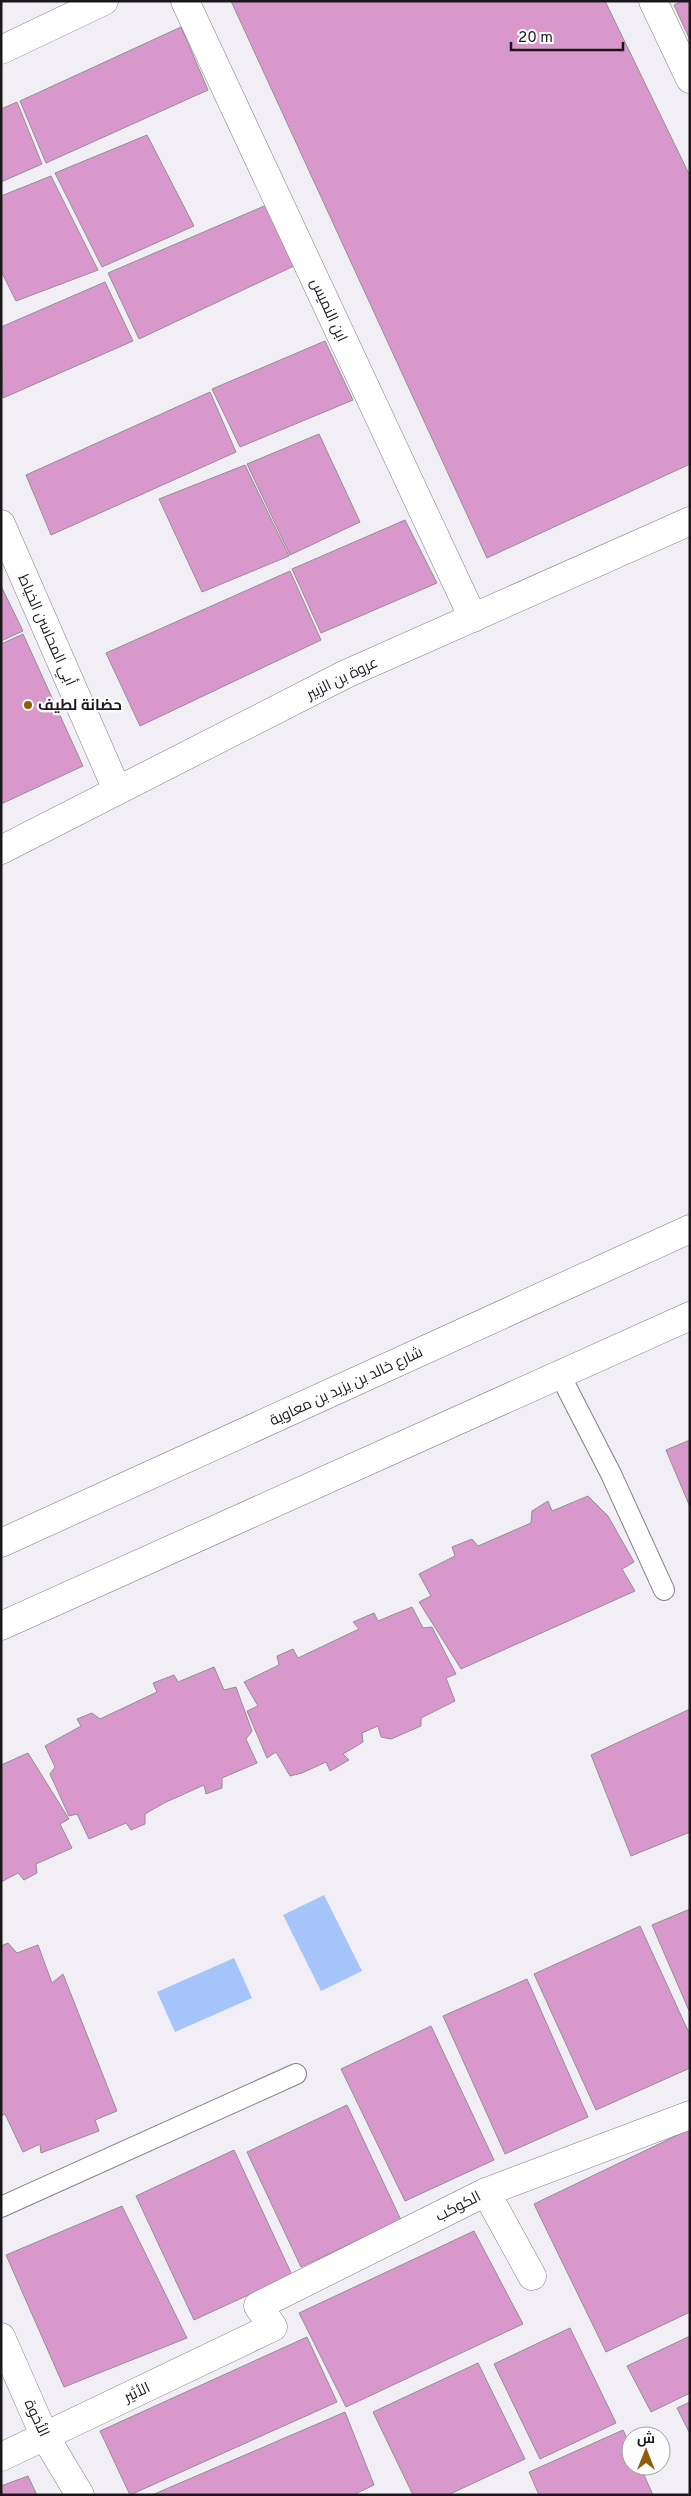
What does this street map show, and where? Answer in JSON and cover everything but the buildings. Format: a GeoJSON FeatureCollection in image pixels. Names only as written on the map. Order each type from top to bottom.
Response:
{"type":"FeatureCollection","features":[{"type":"Feature","properties":{"kind":"street"},"geometry":{"type":"LineString","coordinates":[[1,50],[104,1]]}},
{"type":"Feature","properties":{"kind":"street","name":"ابن النميس"},"geometry":{"type":"LineString","coordinates":[[185,1],[473,618]]}},
{"type":"Feature","properties":{"kind":"street"},"geometry":{"type":"LineString","coordinates":[[653,1],[690,79]]}},
{"type":"Feature","properties":{"kind":"street","name":"عروة بن الزبير"},"geometry":{"type":"LineString","coordinates":[[1,850],[346,674],[690,521]]}},
{"type":"Feature","properties":{"kind":"street","name":"أبي المحاسن الخياط"},"geometry":{"type":"LineString","coordinates":[[1,524],[117,790]]}},
{"type":"Feature","properties":{"kind":"street","name":"شارع خالد بن يزيد بن معاوية"},"geometry":{"type":"LineString","coordinates":[[1,1543],[690,1229]]}},
{"type":"Feature","properties":{"kind":"street"},"geometry":{"type":"LineString","coordinates":[[1,1626],[559,1373],[690,1316]]}},
{"type":"Feature","properties":{"kind":"street","name":"الكوكب"},"geometry":{"type":"LineString","coordinates":[[273,2327],[258,2306],[486,2192],[690,2115]]}},
{"type":"Feature","properties":{"kind":"street"},"geometry":{"type":"LineString","coordinates":[[486,2192],[532,2276]]}},
{"type":"Feature","properties":{"kind":"street","name":"الأثير"},"geometry":{"type":"LineString","coordinates":[[1,2457],[273,2327]]}},
{"type":"Feature","properties":{"kind":"street","name":"الأخوة"},"geometry":{"type":"LineString","coordinates":[[1,2337],[44,2435],[80,2495]]}},
{"type":"Feature","properties":{"kind":"lane"},"geometry":{"type":"LineString","coordinates":[[559,1373],[612,1474],[664,1590]]}},
{"type":"Feature","properties":{"kind":"lane"},"geometry":{"type":"LineString","coordinates":[[1,2207],[296,2074]]}},
{"type":"Feature","properties":{"kind":"water"},"geometry":{"type":"Polygon","coordinates":[[[324,1895],[362,1971],[321,1991],[283,1915],[324,1895]]]}},
{"type":"Feature","properties":{"kind":"water"},"geometry":{"type":"Polygon","coordinates":[[[234,1958],[252,1998],[175,2032],[157,1992],[234,1958]]]}},
{"type":"Feature","properties":{"kind":"place","name":"حضانة لطيف"},"geometry":{"type":"Point","coordinates":[28,705]}}]}
